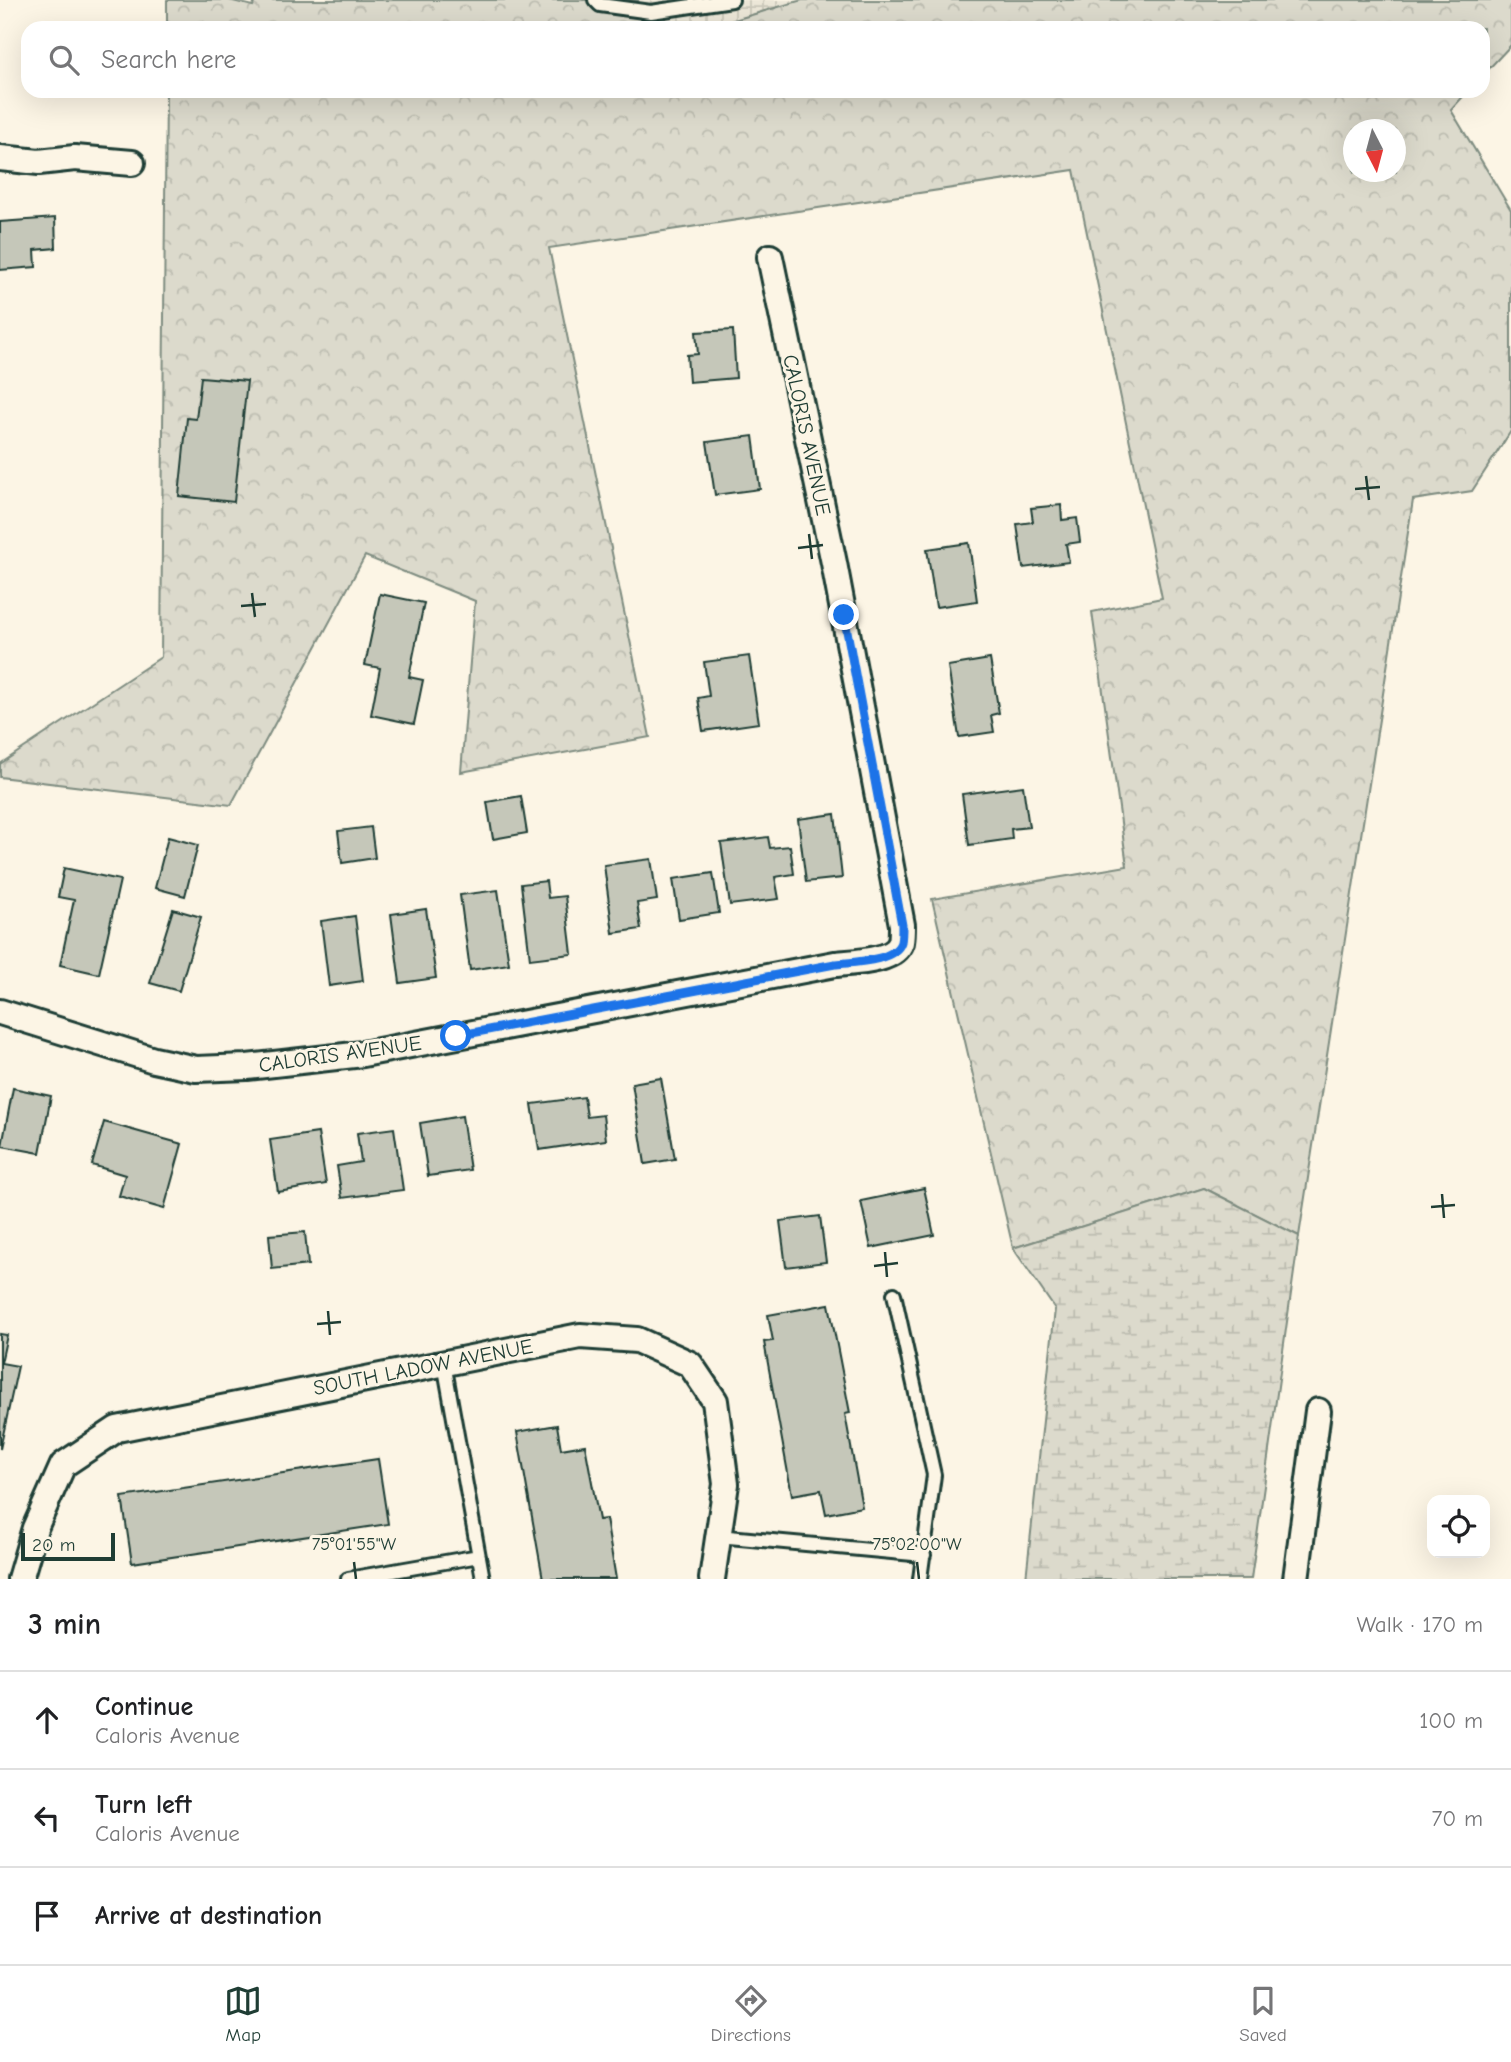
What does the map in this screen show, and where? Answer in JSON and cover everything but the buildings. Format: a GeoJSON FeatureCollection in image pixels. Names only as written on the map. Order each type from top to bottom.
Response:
{"type":"FeatureCollection","features":[{"type":"Feature","properties":{"kind":"street"},"geometry":{"type":"LineString","coordinates":[[0,158],[39,162],[75,158],[132,163]]}},
{"type":"Feature","properties":{"kind":"street","name":"CALORIS AVENUE"},"geometry":{"type":"LineString","coordinates":[[0,1012],[154,1060],[196,1069],[247,1067],[363,1054],[835,964],[870,960],[890,954],[901,944],[902,925],[834,563],[770,257]]}},
{"type":"Feature","properties":{"kind":"street","name":"SOUTH LADOW AVENUE"},"geometry":{"type":"LineString","coordinates":[[20,1579],[35,1528],[63,1465],[117,1429],[580,1336],[637,1340],[690,1364],[715,1401],[726,1484],[712,1579]]}},
{"type":"Feature","properties":{"kind":"street"},"geometry":{"type":"LineString","coordinates":[[1296,1579],[1318,1411]]}},
{"type":"Feature","properties":{"kind":"lane"},"geometry":{"type":"LineString","coordinates":[[595,0],[600,5],[651,12],[732,0]]}},
{"type":"Feature","properties":{"kind":"lane"},"geometry":{"type":"LineString","coordinates":[[894,1294],[934,1475],[920,1579]]}},
{"type":"Feature","properties":{"kind":"lane"},"geometry":{"type":"LineString","coordinates":[[444,1363],[483,1579]]}},
{"type":"Feature","properties":{"kind":"lane"},"geometry":{"type":"LineString","coordinates":[[718,1536],[924,1555]]}},
{"type":"Feature","properties":{"kind":"lane"},"geometry":{"type":"LineString","coordinates":[[348,1579],[479,1556]]}},
{"type":"Feature","properties":{"kind":"shaded area"},"geometry":{"type":"Polygon","coordinates":[[[638,0],[802,0],[731,21],[641,21],[638,0]]]}},
{"type":"Feature","properties":{"kind":"green space"},"geometry":{"type":"Polygon","coordinates":[[[167,0],[229,0],[253,6],[255,0],[638,0],[641,21],[167,21],[167,0]]]}},
{"type":"Feature","properties":{"kind":"green space"},"geometry":{"type":"Polygon","coordinates":[[[802,0],[1511,0],[1511,45],[1490,68],[1490,21],[731,21],[802,0]]]}},
{"type":"Feature","properties":{"kind":"green space"},"geometry":{"type":"Polygon","coordinates":[[[166,98],[1462,98],[1451,110],[1511,210],[1511,431],[1472,491],[1413,500],[1299,1236],[1204,1188],[1013,1248],[932,899],[1127,866],[1092,612],[1162,598],[1074,170],[549,248],[650,737],[461,772],[475,601],[365,556],[231,805],[0,777],[0,764],[161,657],[166,98]]]}},
{"type":"Feature","properties":{"kind":"green space"},"geometry":{"type":"Polygon","coordinates":[[[1204,1188],[1299,1236],[1251,1579],[1026,1579],[1055,1309],[1013,1248],[1204,1188]]]}},
{"type":"Feature","properties":{"kind":"route"},"geometry":{"type":"LineString","coordinates":[[456,1036],[835,964],[870,960],[890,954],[901,944],[902,925],[844,615]]}}]}
